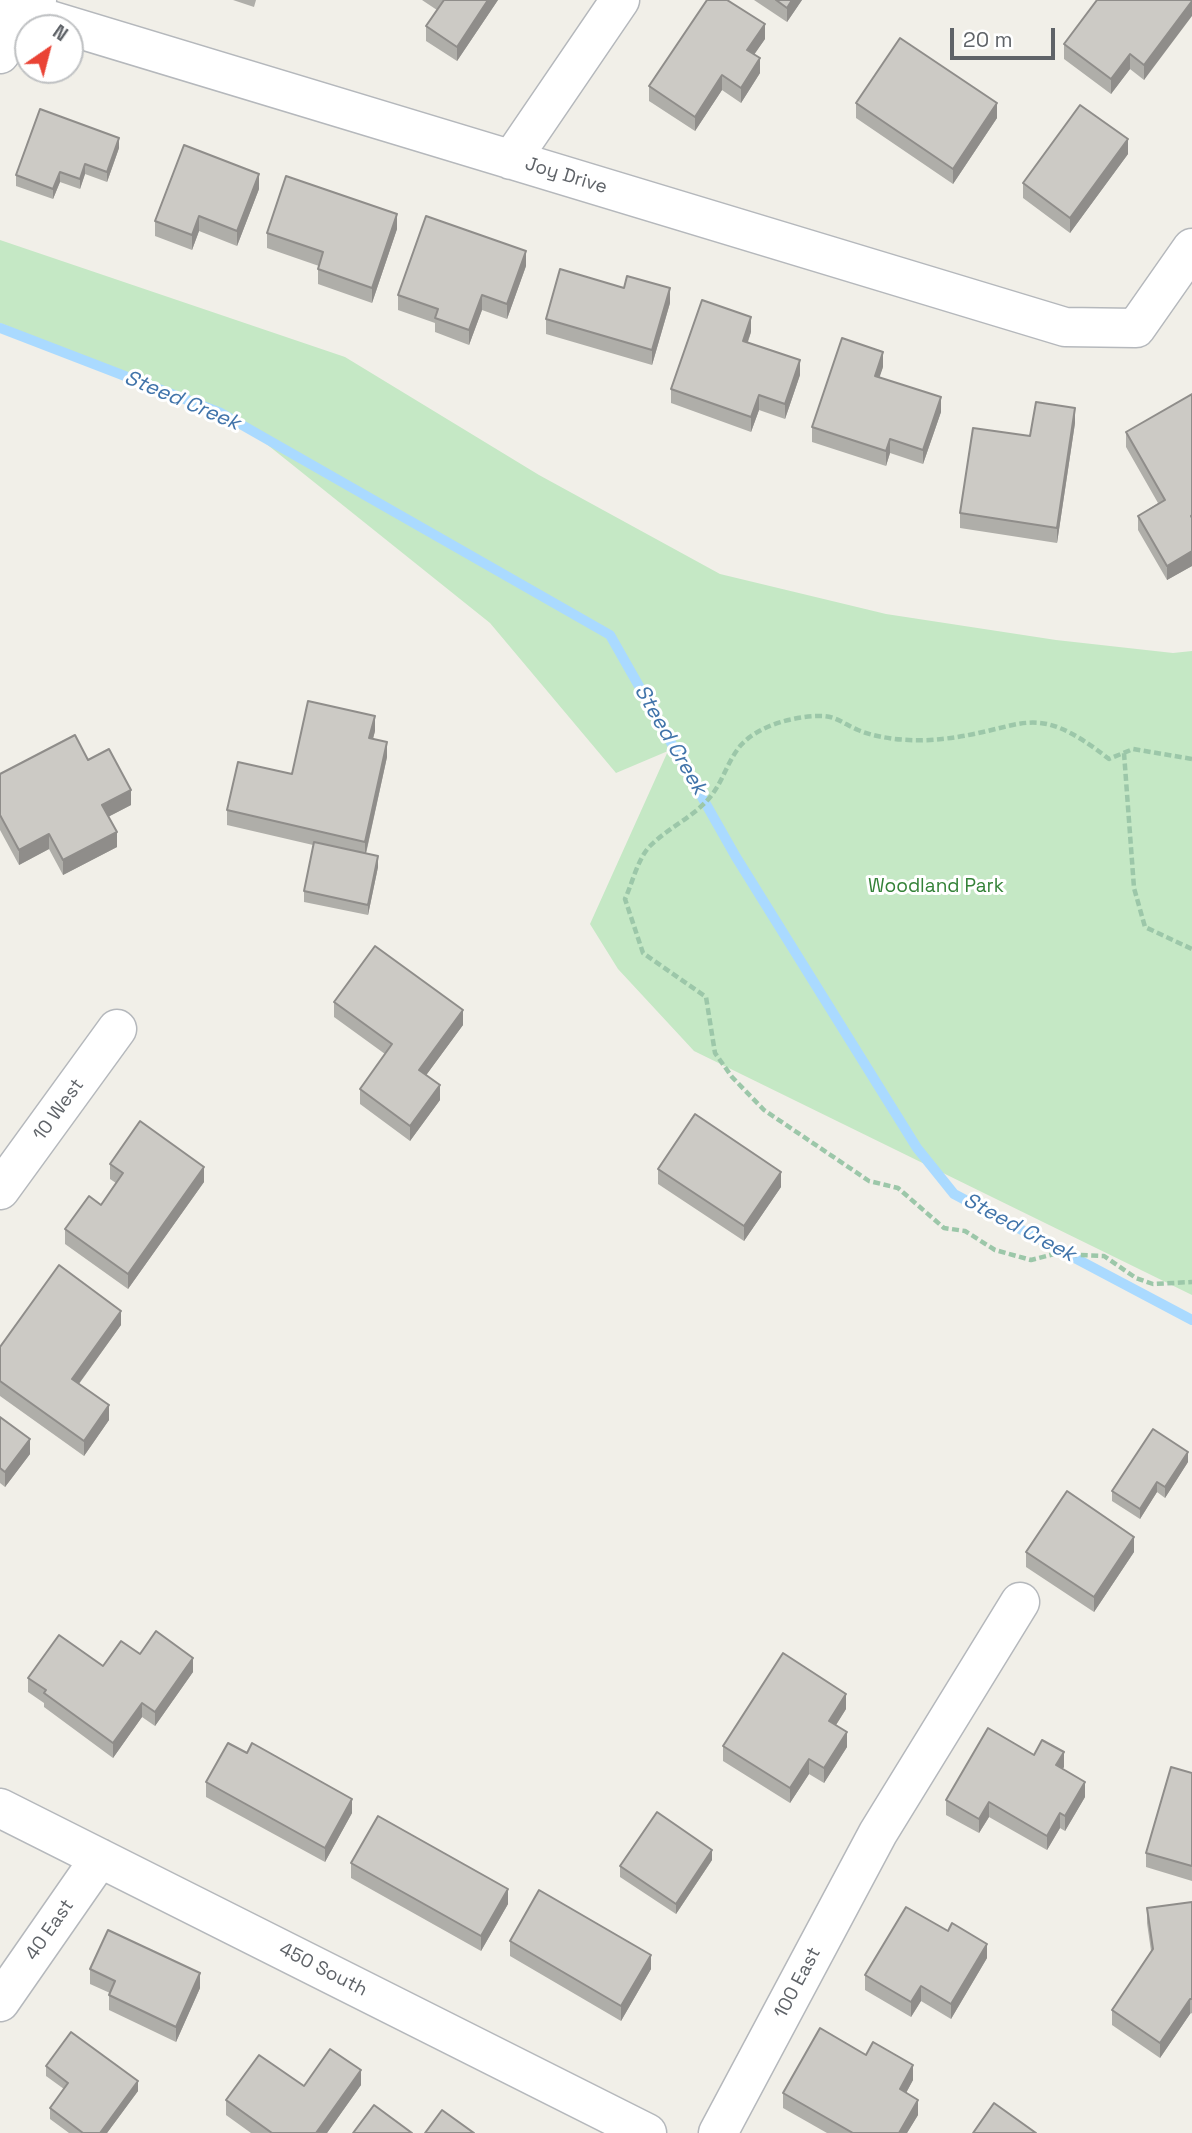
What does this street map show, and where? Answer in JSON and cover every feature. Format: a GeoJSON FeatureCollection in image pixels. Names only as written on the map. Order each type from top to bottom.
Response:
{"type":"FeatureCollection","features":[{"type":"Feature","properties":{"kind":"street"},"geometry":{"type":"LineString","coordinates":[[511,160],[620,0]]}},
{"type":"Feature","properties":{"kind":"street"},"geometry":{"type":"LineString","coordinates":[[0,54],[22,6]]}},
{"type":"Feature","properties":{"kind":"street","name":"Joy Drive"},"geometry":{"type":"LineString","coordinates":[[22,6],[511,160],[1065,327],[1136,328],[1192,248]]}},
{"type":"Feature","properties":{"kind":"street","name":"10 West"},"geometry":{"type":"LineString","coordinates":[[0,1190],[117,1029]]}},
{"type":"Feature","properties":{"kind":"street","name":"100 East"},"geometry":{"type":"LineString","coordinates":[[718,2133],[878,1833],[1020,1602]]}},
{"type":"Feature","properties":{"kind":"street","name":"450 South"},"geometry":{"type":"LineString","coordinates":[[0,1808],[647,2133]]}},
{"type":"Feature","properties":{"kind":"street","name":"40 East"},"geometry":{"type":"LineString","coordinates":[[0,2002],[100,1858]]}},
{"type":"Feature","properties":{"kind":"path"},"geometry":{"type":"LineString","coordinates":[[1192,759],[1133,749],[1109,759],[1077,734],[1045,721],[1014,723],[941,740],[905,740],[859,730],[837,719],[823,716],[762,729],[740,746],[711,796],[685,821],[648,848],[625,899],[643,953],[706,997],[715,1054],[732,1077],[764,1110],[841,1164],[869,1181],[898,1188],[943,1228],[965,1231],[995,1250],[1031,1260],[1054,1254],[1104,1256],[1136,1278],[1153,1284],[1192,1282]]}},
{"type":"Feature","properties":{"kind":"path"},"geometry":{"type":"LineString","coordinates":[[1124,753],[1134,888],[1145,927],[1192,950]]}},
{"type":"Feature","properties":{"kind":"green space","name":"Woodland Park"},"geometry":{"type":"Polygon","coordinates":[[[0,240],[345,357],[539,475],[720,574],[886,614],[1056,640],[1173,653],[1192,651],[1192,1295],[694,1051],[618,969],[590,924],[668,751],[616,773],[490,623],[229,414],[0,323],[0,240]]]}},
{"type":"Feature","properties":{"kind":"building"},"geometry":{"type":"Polygon","coordinates":[[[444,0],[488,0],[457,47],[426,26],[444,0]]]}},
{"type":"Feature","properties":{"kind":"building"},"geometry":{"type":"Polygon","coordinates":[[[707,0],[727,0],[765,24],[747,50],[760,58],[741,88],[722,75],[695,117],[649,86],[707,0]]]}},
{"type":"Feature","properties":{"kind":"building"},"geometry":{"type":"Polygon","coordinates":[[[776,0],[792,0],[787,8],[776,0]]]}},
{"type":"Feature","properties":{"kind":"building"},"geometry":{"type":"Polygon","coordinates":[[[1097,0],[1192,1],[1144,65],[1130,54],[1111,79],[1064,44],[1097,0]]]}},
{"type":"Feature","properties":{"kind":"building"},"geometry":{"type":"Polygon","coordinates":[[[900,38],[997,103],[953,169],[856,103],[900,38]]]}},
{"type":"Feature","properties":{"kind":"building"},"geometry":{"type":"Polygon","coordinates":[[[1080,105],[1128,139],[1070,218],[1023,183],[1080,105]]]}},
{"type":"Feature","properties":{"kind":"building"},"geometry":{"type":"Polygon","coordinates":[[[40,109],[119,138],[107,172],[85,164],[80,179],[60,172],[53,189],[16,175],[40,109]]]}},
{"type":"Feature","properties":{"kind":"building"},"geometry":{"type":"Polygon","coordinates":[[[184,145],[259,174],[237,231],[199,216],[192,235],[155,221],[184,145]]]}},
{"type":"Feature","properties":{"kind":"building"},"geometry":{"type":"Polygon","coordinates":[[[286,176],[397,214],[372,288],[318,269],[323,252],[267,233],[286,176]]]}},
{"type":"Feature","properties":{"kind":"building"},"geometry":{"type":"Polygon","coordinates":[[[426,216],[526,251],[507,304],[482,295],[469,330],[435,318],[438,309],[398,295],[426,216]]]}},
{"type":"Feature","properties":{"kind":"building"},"geometry":{"type":"Polygon","coordinates":[[[560,269],[624,288],[627,276],[670,288],[652,350],[546,319],[560,269]]]}},
{"type":"Feature","properties":{"kind":"building"},"geometry":{"type":"Polygon","coordinates":[[[702,300],[751,317],[743,341],[800,360],[785,404],[759,395],[751,417],[671,389],[702,300]]]}},
{"type":"Feature","properties":{"kind":"building"},"geometry":{"type":"Polygon","coordinates":[[[842,338],[883,352],[875,376],[941,397],[923,450],[890,439],[886,451],[812,427],[842,338]]]}},
{"type":"Feature","properties":{"kind":"building"},"geometry":{"type":"Polygon","coordinates":[[[1192,394],[1192,551],[1167,566],[1138,516],[1165,500],[1126,432],[1192,394]]]}},
{"type":"Feature","properties":{"kind":"building"},"geometry":{"type":"Polygon","coordinates":[[[1036,402],[1075,408],[1057,528],[960,513],[973,428],[1030,436],[1036,402]]]}},
{"type":"Feature","properties":{"kind":"building"},"geometry":{"type":"Polygon","coordinates":[[[308,701],[375,716],[369,738],[387,742],[365,842],[227,810],[238,762],[292,774],[308,701]]]}},
{"type":"Feature","properties":{"kind":"building"},"geometry":{"type":"Polygon","coordinates":[[[75,735],[88,760],[109,749],[131,790],[102,805],[117,832],[63,860],[49,834],[19,850],[0,815],[0,774],[75,735]]]}},
{"type":"Feature","properties":{"kind":"building"},"geometry":{"type":"Polygon","coordinates":[[[314,842],[378,856],[368,905],[304,891],[314,842]]]}},
{"type":"Feature","properties":{"kind":"building"},"geometry":{"type":"Polygon","coordinates":[[[375,946],[463,1010],[419,1070],[440,1085],[410,1126],[360,1089],[392,1044],[334,1002],[375,946]]]}},
{"type":"Feature","properties":{"kind":"building"},"geometry":{"type":"Polygon","coordinates":[[[695,1114],[781,1172],[744,1226],[658,1169],[695,1114]]]}},
{"type":"Feature","properties":{"kind":"building"},"geometry":{"type":"Polygon","coordinates":[[[140,1121],[204,1167],[128,1274],[65,1229],[89,1196],[101,1205],[123,1173],[110,1164],[140,1121]]]}},
{"type":"Feature","properties":{"kind":"building"},"geometry":{"type":"Polygon","coordinates":[[[59,1265],[121,1311],[72,1379],[109,1405],[84,1441],[0,1381],[0,1347],[59,1265]]]}},
{"type":"Feature","properties":{"kind":"building"},"geometry":{"type":"Polygon","coordinates":[[[0,1417],[30,1439],[5,1472],[0,1468],[0,1417]]]}},
{"type":"Feature","properties":{"kind":"building"},"geometry":{"type":"Polygon","coordinates":[[[1153,1429],[1188,1452],[1165,1487],[1157,1482],[1140,1509],[1112,1491],[1153,1429]]]}},
{"type":"Feature","properties":{"kind":"building"},"geometry":{"type":"Polygon","coordinates":[[[1067,1491],[1134,1537],[1094,1597],[1026,1552],[1067,1491]]]}},
{"type":"Feature","properties":{"kind":"building"},"geometry":{"type":"Polygon","coordinates":[[[156,1631],[193,1658],[155,1712],[142,1703],[113,1743],[44,1693],[46,1690],[28,1678],[59,1635],[103,1666],[121,1641],[140,1654],[156,1631]]]}},
{"type":"Feature","properties":{"kind":"building"},"geometry":{"type":"Polygon","coordinates":[[[783,1653],[846,1694],[829,1721],[847,1732],[824,1768],[809,1759],[790,1788],[723,1746],[783,1653]]]}},
{"type":"Feature","properties":{"kind":"building"},"geometry":{"type":"Polygon","coordinates":[[[988,1728],[1034,1755],[1042,1740],[1064,1752],[1056,1765],[1085,1782],[1065,1816],[1060,1813],[1047,1836],[989,1802],[979,1819],[946,1800],[988,1728]]]}},
{"type":"Feature","properties":{"kind":"building"},"geometry":{"type":"Polygon","coordinates":[[[228,1743],[247,1753],[252,1743],[352,1799],[325,1848],[206,1782],[228,1743]]]}},
{"type":"Feature","properties":{"kind":"building"},"geometry":{"type":"Polygon","coordinates":[[[1171,1767],[1192,1773],[1192,1866],[1146,1853],[1171,1767]]]}},
{"type":"Feature","properties":{"kind":"building"},"geometry":{"type":"Polygon","coordinates":[[[657,1812],[712,1850],[676,1904],[620,1866],[657,1812]]]}},
{"type":"Feature","properties":{"kind":"building"},"geometry":{"type":"Polygon","coordinates":[[[378,1816],[508,1889],[481,1936],[351,1863],[378,1816]]]}},
{"type":"Feature","properties":{"kind":"building"},"geometry":{"type":"Polygon","coordinates":[[[539,1890],[651,1955],[621,2006],[510,1941],[539,1890]]]}},
{"type":"Feature","properties":{"kind":"building"},"geometry":{"type":"Polygon","coordinates":[[[1192,1902],[1192,1999],[1160,2043],[1112,2010],[1153,1949],[1147,1908],[1192,1902]]]}},
{"type":"Feature","properties":{"kind":"building"},"geometry":{"type":"Polygon","coordinates":[[[906,1907],[948,1931],[952,1923],[987,1944],[951,2004],[921,1986],[911,2002],[865,1975],[906,1907]]]}},
{"type":"Feature","properties":{"kind":"building"},"geometry":{"type":"Polygon","coordinates":[[[108,1930],[200,1973],[176,2027],[109,1995],[115,1981],[90,1969],[108,1930]]]}},
{"type":"Feature","properties":{"kind":"building"},"geometry":{"type":"Polygon","coordinates":[[[820,2028],[866,2055],[873,2042],[913,2065],[900,2089],[918,2100],[899,2133],[853,2133],[783,2093],[820,2028]]]}},
{"type":"Feature","properties":{"kind":"building"},"geometry":{"type":"Polygon","coordinates":[[[71,2032],[138,2081],[100,2133],[83,2133],[50,2108],[68,2083],[46,2066],[71,2032]]]}},
{"type":"Feature","properties":{"kind":"building"},"geometry":{"type":"Polygon","coordinates":[[[330,2049],[361,2070],[316,2133],[272,2133],[226,2100],[259,2055],[304,2086],[330,2049]]]}},
{"type":"Feature","properties":{"kind":"building"},"geometry":{"type":"Polygon","coordinates":[[[994,2103],[1036,2133],[973,2133],[994,2103]]]}},
{"type":"Feature","properties":{"kind":"building"},"geometry":{"type":"Polygon","coordinates":[[[374,2105],[412,2133],[353,2133],[374,2105]]]}},
{"type":"Feature","properties":{"kind":"building"},"geometry":{"type":"Polygon","coordinates":[[[442,2110],[474,2133],[425,2133],[442,2110]]]}},
{"type":"Feature","properties":{"kind":"waterway","name":"Steed Creek"},"geometry":{"type":"LineString","coordinates":[[0,328],[221,413],[610,635],[736,857],[917,1148],[954,1194],[1192,1320]]}}]}
